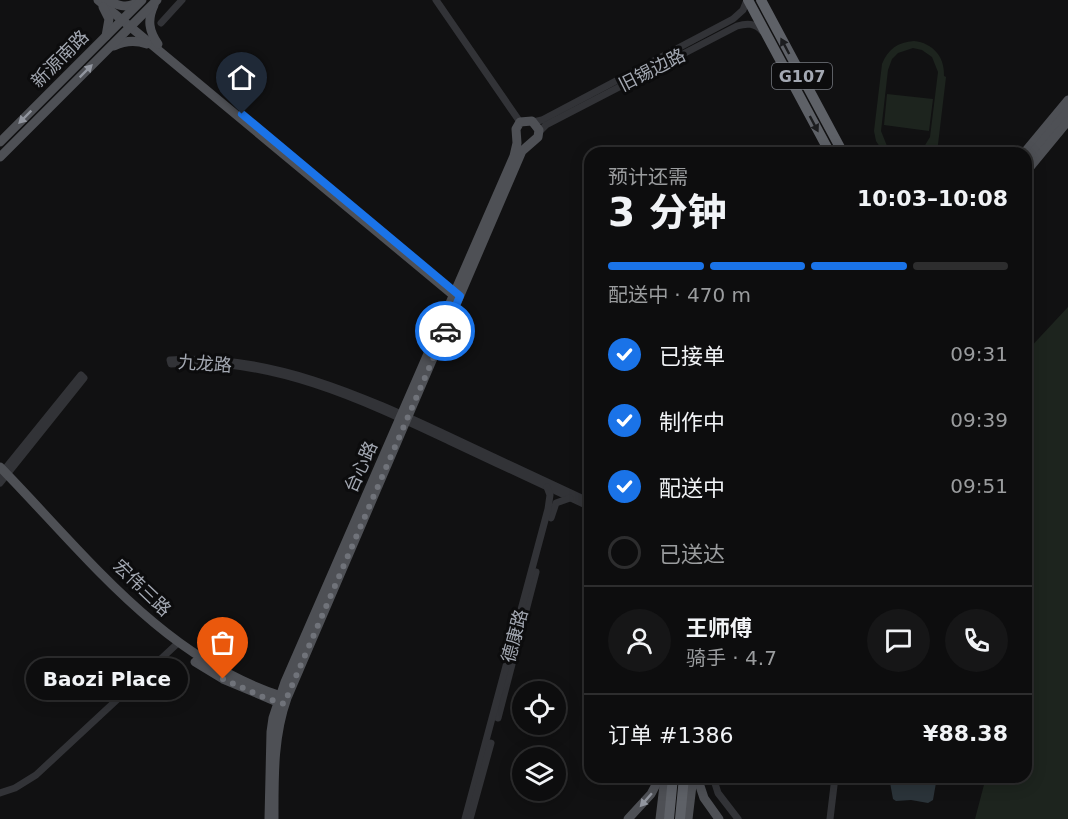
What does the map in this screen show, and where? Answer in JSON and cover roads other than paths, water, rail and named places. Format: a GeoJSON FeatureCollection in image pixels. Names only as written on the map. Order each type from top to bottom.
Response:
{"type":"FeatureCollection","features":[{"type":"Feature","properties":{"kind":"highway","name":"G107"},"geometry":{"type":"LineString","coordinates":[[747,0],[827,147]]}},
{"type":"Feature","properties":{"kind":"highway","name":"G107"},"geometry":{"type":"LineString","coordinates":[[761,0],[840,147]]}},
{"type":"Feature","properties":{"kind":"highway"},"geometry":{"type":"LineString","coordinates":[[669,819],[672,783]]}},
{"type":"Feature","properties":{"kind":"highway"},"geometry":{"type":"LineString","coordinates":[[680,819],[683,783]]}},
{"type":"Feature","properties":{"kind":"main road"},"geometry":{"type":"LineString","coordinates":[[102,1],[128,7],[141,0]]}},
{"type":"Feature","properties":{"kind":"main road","name":"新源南路"},"geometry":{"type":"LineString","coordinates":[[0,142],[141,0]]}},
{"type":"Feature","properties":{"kind":"main road"},"geometry":{"type":"LineString","coordinates":[[102,1],[457,296]]}},
{"type":"Feature","properties":{"kind":"main road"},"geometry":{"type":"LineString","coordinates":[[102,1],[110,25],[105,38]]}},
{"type":"Feature","properties":{"kind":"main road"},"geometry":{"type":"LineString","coordinates":[[0,157],[156,1]]}},
{"type":"Feature","properties":{"kind":"main road"},"geometry":{"type":"LineString","coordinates":[[156,1],[151,12],[149,28],[157,46]]}},
{"type":"Feature","properties":{"kind":"main road"},"geometry":{"type":"LineString","coordinates":[[110,48],[126,41],[157,46]]}},
{"type":"Feature","properties":{"kind":"main road"},"geometry":{"type":"LineString","coordinates":[[1029,147],[1068,100]]}},
{"type":"Feature","properties":{"kind":"main road"},"geometry":{"type":"LineString","coordinates":[[1032,154],[1068,111]]}},
{"type":"Feature","properties":{"kind":"main road"},"geometry":{"type":"LineString","coordinates":[[528,120],[533,122],[538,126],[539,132],[536,141],[529,144],[521,142],[516,136],[516,129],[520,122],[528,120]]}},
{"type":"Feature","properties":{"kind":"main road"},"geometry":{"type":"LineString","coordinates":[[1032,165],[1068,121]]}},
{"type":"Feature","properties":{"kind":"main road","name":"台心路"},"geometry":{"type":"LineString","coordinates":[[457,296],[513,156],[517,143],[516,136]]}},
{"type":"Feature","properties":{"kind":"main road","name":"台心路"},"geometry":{"type":"LineString","coordinates":[[269,819],[271,732],[282,700],[457,296],[522,151],[529,144]]}},
{"type":"Feature","properties":{"kind":"main road","name":"宏伟三路"},"geometry":{"type":"LineString","coordinates":[[2,475],[150,628],[175,645],[226,673],[282,700]]}},
{"type":"Feature","properties":{"kind":"main road","name":"台心路"},"geometry":{"type":"LineString","coordinates":[[274,819],[275,754],[282,700]]}},
{"type":"Feature","properties":{"kind":"main road"},"geometry":{"type":"LineString","coordinates":[[628,819],[651,794],[657,783]]}},
{"type":"Feature","properties":{"kind":"main road"},"geometry":{"type":"LineString","coordinates":[[660,819],[664,783]]}},
{"type":"Feature","properties":{"kind":"main road"},"geometry":{"type":"LineString","coordinates":[[688,819],[694,783]]}},
{"type":"Feature","properties":{"kind":"main road"},"geometry":{"type":"LineString","coordinates":[[698,783],[704,798],[719,819]]}},
{"type":"Feature","properties":{"kind":"street"},"geometry":{"type":"LineString","coordinates":[[161,22],[182,0]]}},
{"type":"Feature","properties":{"kind":"street"},"geometry":{"type":"LineString","coordinates":[[436,0],[520,122]]}},
{"type":"Feature","properties":{"kind":"street","name":"旧锡边路"},"geometry":{"type":"LineString","coordinates":[[533,122],[542,120],[733,19],[743,10],[747,0]]}},
{"type":"Feature","properties":{"kind":"street","name":"旧锡边路"},"geometry":{"type":"LineString","coordinates":[[539,132],[546,125],[737,26],[747,23],[755,25],[766,35]]}},
{"type":"Feature","properties":{"kind":"street","name":"九龙路"},"geometry":{"type":"LineString","coordinates":[[584,499],[336,387],[284,371],[227,360],[170,360],[171,364],[227,364],[304,381],[404,418],[584,504]]}},
{"type":"Feature","properties":{"kind":"street"},"geometry":{"type":"LineString","coordinates":[[2,475],[82,377]]}},
{"type":"Feature","properties":{"kind":"street","name":"德康路"},"geometry":{"type":"LineString","coordinates":[[465,819],[548,509],[550,495],[547,487]]}},
{"type":"Feature","properties":{"kind":"street","name":"德康路"},"geometry":{"type":"LineString","coordinates":[[470,819],[552,511],[556,503],[570,498]]}},
{"type":"Feature","properties":{"kind":"street"},"geometry":{"type":"LineString","coordinates":[[0,793],[15,788],[36,775],[175,645]]}},
{"type":"Feature","properties":{"kind":"street"},"geometry":{"type":"LineString","coordinates":[[714,783],[718,793],[738,819]]}},
{"type":"Feature","properties":{"kind":"street"},"geometry":{"type":"LineString","coordinates":[[830,819],[834,783]]}},
{"type":"Feature","properties":{"kind":"place","name":"Baozi Place"},"geometry":{"type":"Point","coordinates":[223,679]}}]}
